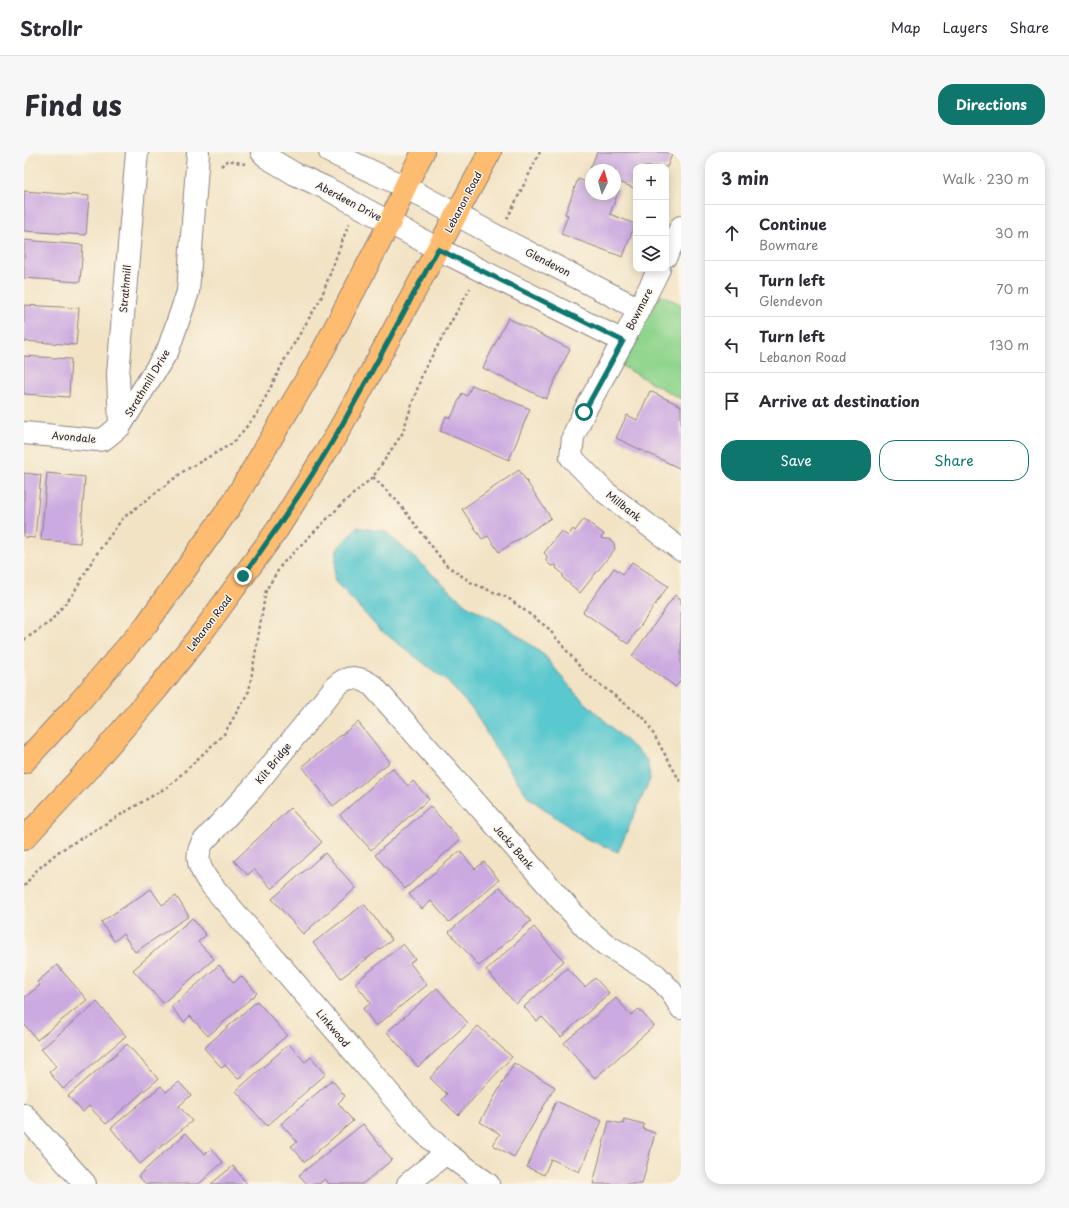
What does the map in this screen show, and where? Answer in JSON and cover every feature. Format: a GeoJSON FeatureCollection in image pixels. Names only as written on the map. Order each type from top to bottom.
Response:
{"type":"FeatureCollection","features":[{"type":"Feature","properties":{"kind":"main road"},"geometry":{"type":"LineString","coordinates":[[24,762],[74,708],[146,625],[232,504],[318,360],[390,222],[405,187],[423,152]]}},
{"type":"Feature","properties":{"kind":"main road","name":"Lebanon Road"},"geometry":{"type":"LineString","coordinates":[[24,839],[92,765],[158,688],[204,630],[277,530],[343,423],[490,152]]}},
{"type":"Feature","properties":{"kind":"street","name":"Strathmill"},"geometry":{"type":"LineString","coordinates":[[120,426],[118,374],[137,152]]}},
{"type":"Feature","properties":{"kind":"street","name":"Strathmill Drive"},"geometry":{"type":"LineString","coordinates":[[120,426],[168,350],[188,292],[198,152]]}},
{"type":"Feature","properties":{"kind":"street","name":"Aberdeen Drive"},"geometry":{"type":"LineString","coordinates":[[262,152],[268,158],[295,174],[326,188],[438,249]]}},
{"type":"Feature","properties":{"kind":"street"},"geometry":{"type":"LineString","coordinates":[[330,152],[405,187],[457,215]]}},
{"type":"Feature","properties":{"kind":"street","name":"Glendevon"},"geometry":{"type":"LineString","coordinates":[[457,215],[639,309]]}},
{"type":"Feature","properties":{"kind":"street"},"geometry":{"type":"LineString","coordinates":[[669,250],[681,226]]}},
{"type":"Feature","properties":{"kind":"street"},"geometry":{"type":"LineString","coordinates":[[438,249],[623,341]]}},
{"type":"Feature","properties":{"kind":"street","name":"Bowmare"},"geometry":{"type":"LineString","coordinates":[[571,457],[573,437],[584,412],[658,272]]}},
{"type":"Feature","properties":{"kind":"street","name":"Avondale"},"geometry":{"type":"LineString","coordinates":[[24,433],[97,440],[104,439],[120,426]]}},
{"type":"Feature","properties":{"kind":"street","name":"Millbank"},"geometry":{"type":"LineString","coordinates":[[571,457],[606,492],[681,550]]}},
{"type":"Feature","properties":{"kind":"street","name":"Kilt Bridge"},"geometry":{"type":"LineString","coordinates":[[198,856],[203,842],[252,789],[333,689],[344,680],[354,678]]}},
{"type":"Feature","properties":{"kind":"street","name":"Jacks Bank"},"geometry":{"type":"LineString","coordinates":[[354,678],[366,681],[373,686],[585,927],[605,944],[656,975],[671,991],[681,1008]]}},
{"type":"Feature","properties":{"kind":"street","name":"Linkwood"},"geometry":{"type":"LineString","coordinates":[[198,856],[201,870],[208,882],[419,1128],[446,1153],[488,1184]]}},
{"type":"Feature","properties":{"kind":"street"},"geometry":{"type":"LineString","coordinates":[[24,1115],[85,1184]]}},
{"type":"Feature","properties":{"kind":"street"},"geometry":{"type":"LineString","coordinates":[[408,1184],[446,1153]]}},
{"type":"Feature","properties":{"kind":"path"},"geometry":{"type":"LineString","coordinates":[[498,237],[540,152]]}},
{"type":"Feature","properties":{"kind":"path"},"geometry":{"type":"LineString","coordinates":[[24,640],[50,622],[73,594],[95,556],[123,518],[184,471],[233,443],[257,414],[285,359],[321,298],[357,205]]}},
{"type":"Feature","properties":{"kind":"path"},"geometry":{"type":"LineString","coordinates":[[24,886],[37,870],[58,852],[169,786],[224,734],[249,691],[266,590],[282,564],[343,503],[373,477],[402,434],[423,372],[480,270]]}},
{"type":"Feature","properties":{"kind":"path"},"geometry":{"type":"LineString","coordinates":[[373,477],[398,502],[446,565],[472,583],[508,598],[548,628],[585,674],[645,718],[681,783]]}},
{"type":"Feature","properties":{"kind":"green space"},"geometry":{"type":"Polygon","coordinates":[[[661,294],[681,305],[681,399],[622,366],[661,294]]]}},
{"type":"Feature","properties":{"kind":"water"},"geometry":{"type":"Polygon","coordinates":[[[357,527],[386,532],[466,605],[504,625],[545,656],[574,692],[647,760],[650,779],[618,852],[583,837],[528,797],[494,746],[474,711],[447,681],[378,628],[334,580],[337,549],[357,527]]]}},
{"type":"Feature","properties":{"kind":"building"},"geometry":{"type":"Polygon","coordinates":[[[597,152],[673,152],[668,164],[633,164],[633,188],[621,183],[621,164],[592,164],[597,152]]]}},
{"type":"Feature","properties":{"kind":"building"},"geometry":{"type":"Polygon","coordinates":[[[578,179],[585,182],[585,200],[615,200],[610,214],[633,223],[633,230],[623,257],[561,234],[568,215],[565,214],[578,179]]]}},
{"type":"Feature","properties":{"kind":"building"},"geometry":{"type":"Polygon","coordinates":[[[24,191],[89,196],[86,235],[24,231],[24,191]]]}},
{"type":"Feature","properties":{"kind":"building"},"geometry":{"type":"Polygon","coordinates":[[[24,240],[83,245],[80,282],[24,278],[24,240]]]}},
{"type":"Feature","properties":{"kind":"building"},"geometry":{"type":"Polygon","coordinates":[[[24,305],[79,308],[76,345],[24,341],[24,305]]]}},
{"type":"Feature","properties":{"kind":"building"},"geometry":{"type":"Polygon","coordinates":[[[508,318],[570,349],[546,399],[483,368],[508,318]]]}},
{"type":"Feature","properties":{"kind":"building"},"geometry":{"type":"Polygon","coordinates":[[[24,356],[71,359],[69,397],[24,394],[24,356]]]}},
{"type":"Feature","properties":{"kind":"building"},"geometry":{"type":"Polygon","coordinates":[[[472,385],[530,409],[509,460],[440,431],[446,416],[451,418],[462,393],[467,396],[472,385]]]}},
{"type":"Feature","properties":{"kind":"building"},"geometry":{"type":"Polygon","coordinates":[[[650,391],[681,406],[681,469],[616,438],[627,415],[637,420],[650,391]]]}},
{"type":"Feature","properties":{"kind":"building"},"geometry":{"type":"Polygon","coordinates":[[[519,470],[551,518],[499,552],[488,536],[482,539],[462,509],[519,470]]]}},
{"type":"Feature","properties":{"kind":"building"},"geometry":{"type":"Polygon","coordinates":[[[24,473],[41,475],[35,538],[24,537],[24,473]]]}},
{"type":"Feature","properties":{"kind":"building"},"geometry":{"type":"Polygon","coordinates":[[[47,473],[85,477],[80,543],[41,540],[47,473]]]}},
{"type":"Feature","properties":{"kind":"building"},"geometry":{"type":"Polygon","coordinates":[[[584,519],[604,534],[601,538],[609,539],[614,543],[615,549],[580,593],[564,579],[562,573],[556,568],[557,566],[551,566],[546,561],[547,556],[544,553],[561,531],[568,536],[573,529],[575,531],[584,519]]]}},
{"type":"Feature","properties":{"kind":"building"},"geometry":{"type":"Polygon","coordinates":[[[632,562],[668,586],[628,644],[583,612],[614,568],[623,574],[632,562]]]}},
{"type":"Feature","properties":{"kind":"building"},"geometry":{"type":"Polygon","coordinates":[[[675,595],[681,599],[681,679],[676,687],[632,656],[675,595]]]}},
{"type":"Feature","properties":{"kind":"building"},"geometry":{"type":"Polygon","coordinates":[[[358,722],[390,762],[333,806],[302,766],[358,722]]]}},
{"type":"Feature","properties":{"kind":"building"},"geometry":{"type":"Polygon","coordinates":[[[392,768],[408,786],[413,781],[429,799],[371,850],[340,815],[392,768]]]}},
{"type":"Feature","properties":{"kind":"building"},"geometry":{"type":"Polygon","coordinates":[[[430,806],[460,840],[405,889],[375,855],[430,806]]]}},
{"type":"Feature","properties":{"kind":"building"},"geometry":{"type":"Polygon","coordinates":[[[290,808],[322,842],[272,889],[254,869],[248,875],[234,861],[290,808]]]}},
{"type":"Feature","properties":{"kind":"building"},"geometry":{"type":"Polygon","coordinates":[[[460,851],[475,869],[484,862],[499,880],[449,922],[431,901],[422,909],[409,894],[460,851]]]}},
{"type":"Feature","properties":{"kind":"building"},"geometry":{"type":"Polygon","coordinates":[[[325,853],[356,888],[303,934],[272,899],[325,853]]]}},
{"type":"Feature","properties":{"kind":"building"},"geometry":{"type":"Polygon","coordinates":[[[500,887],[531,921],[479,966],[449,932],[500,887]]]}},
{"type":"Feature","properties":{"kind":"building"},"geometry":{"type":"Polygon","coordinates":[[[151,889],[162,905],[176,896],[189,916],[135,952],[123,934],[114,941],[101,922],[151,889]]]}},
{"type":"Feature","properties":{"kind":"building"},"geometry":{"type":"Polygon","coordinates":[[[364,904],[392,940],[341,978],[313,943],[364,904]]]}},
{"type":"Feature","properties":{"kind":"building"},"geometry":{"type":"Polygon","coordinates":[[[192,918],[206,935],[198,942],[214,959],[163,1003],[133,970],[192,918]]]}},
{"type":"Feature","properties":{"kind":"building"},"geometry":{"type":"Polygon","coordinates":[[[534,927],[564,961],[516,1004],[486,970],[534,927]]]}},
{"type":"Feature","properties":{"kind":"building"},"geometry":{"type":"Polygon","coordinates":[[[403,944],[415,959],[410,963],[427,985],[376,1026],[363,1009],[371,1003],[355,983],[403,944]]]}},
{"type":"Feature","properties":{"kind":"building"},"geometry":{"type":"Polygon","coordinates":[[[57,965],[87,1000],[37,1040],[24,1024],[24,998],[40,985],[37,982],[57,965]]]}},
{"type":"Feature","properties":{"kind":"building"},"geometry":{"type":"Polygon","coordinates":[[[219,965],[234,983],[241,976],[257,993],[208,1036],[190,1016],[184,1022],[171,1007],[219,965]]]}},
{"type":"Feature","properties":{"kind":"building"},"geometry":{"type":"Polygon","coordinates":[[[567,968],[585,987],[595,978],[609,993],[561,1037],[542,1017],[537,1021],[524,1007],[567,968]]]}},
{"type":"Feature","properties":{"kind":"building"},"geometry":{"type":"Polygon","coordinates":[[[437,988],[468,1023],[418,1067],[387,1032],[437,988]]]}},
{"type":"Feature","properties":{"kind":"building"},"geometry":{"type":"Polygon","coordinates":[[[616,998],[631,1015],[639,1009],[654,1026],[595,1078],[564,1043],[616,998]]]}},
{"type":"Feature","properties":{"kind":"building"},"geometry":{"type":"Polygon","coordinates":[[[257,1001],[287,1035],[238,1079],[225,1065],[222,1068],[204,1048],[257,1001]]]}},
{"type":"Feature","properties":{"kind":"building"},"geometry":{"type":"Polygon","coordinates":[[[97,1002],[126,1036],[63,1089],[49,1072],[56,1066],[41,1049],[97,1002]]]}},
{"type":"Feature","properties":{"kind":"building"},"geometry":{"type":"Polygon","coordinates":[[[478,1026],[512,1057],[458,1115],[442,1100],[447,1094],[430,1078],[478,1026]]]}},
{"type":"Feature","properties":{"kind":"building"},"geometry":{"type":"Polygon","coordinates":[[[127,1044],[158,1079],[106,1124],[89,1106],[83,1112],[68,1096],[127,1044]]]}},
{"type":"Feature","properties":{"kind":"building"},"geometry":{"type":"Polygon","coordinates":[[[289,1044],[305,1062],[311,1057],[326,1074],[267,1126],[236,1091],[289,1044]]]}},
{"type":"Feature","properties":{"kind":"building"},"geometry":{"type":"Polygon","coordinates":[[[514,1063],[555,1087],[514,1157],[493,1145],[500,1134],[480,1122],[514,1063]]]}},
{"type":"Feature","properties":{"kind":"building"},"geometry":{"type":"Polygon","coordinates":[[[332,1080],[345,1096],[338,1103],[353,1121],[305,1162],[291,1146],[297,1142],[281,1124],[332,1080]]]}},
{"type":"Feature","properties":{"kind":"building"},"geometry":{"type":"Polygon","coordinates":[[[179,1082],[191,1095],[179,1106],[192,1121],[140,1164],[111,1128],[161,1086],[166,1092],[179,1082]]]}},
{"type":"Feature","properties":{"kind":"building"},"geometry":{"type":"Polygon","coordinates":[[[556,1101],[602,1121],[579,1172],[551,1159],[544,1175],[527,1167],[556,1101]]]}},
{"type":"Feature","properties":{"kind":"building"},"geometry":{"type":"Polygon","coordinates":[[[624,1119],[644,1124],[643,1129],[655,1133],[642,1184],[593,1184],[609,1121],[623,1124],[624,1119]]]}},
{"type":"Feature","properties":{"kind":"building"},"geometry":{"type":"Polygon","coordinates":[[[363,1124],[392,1160],[362,1184],[329,1184],[325,1179],[319,1184],[307,1184],[299,1175],[363,1124]]]}},
{"type":"Feature","properties":{"kind":"building"},"geometry":{"type":"Polygon","coordinates":[[[186,1133],[205,1154],[211,1148],[223,1162],[199,1184],[146,1184],[138,1176],[186,1133]]]}},
{"type":"Feature","properties":{"kind":"building"},"geometry":{"type":"Polygon","coordinates":[[[233,1166],[247,1184],[211,1184],[233,1166]]]}},
{"type":"Feature","properties":{"kind":"route"},"geometry":{"type":"LineString","coordinates":[[243,576],[277,530],[331,444],[438,249],[623,341],[584,412]]}}]}
